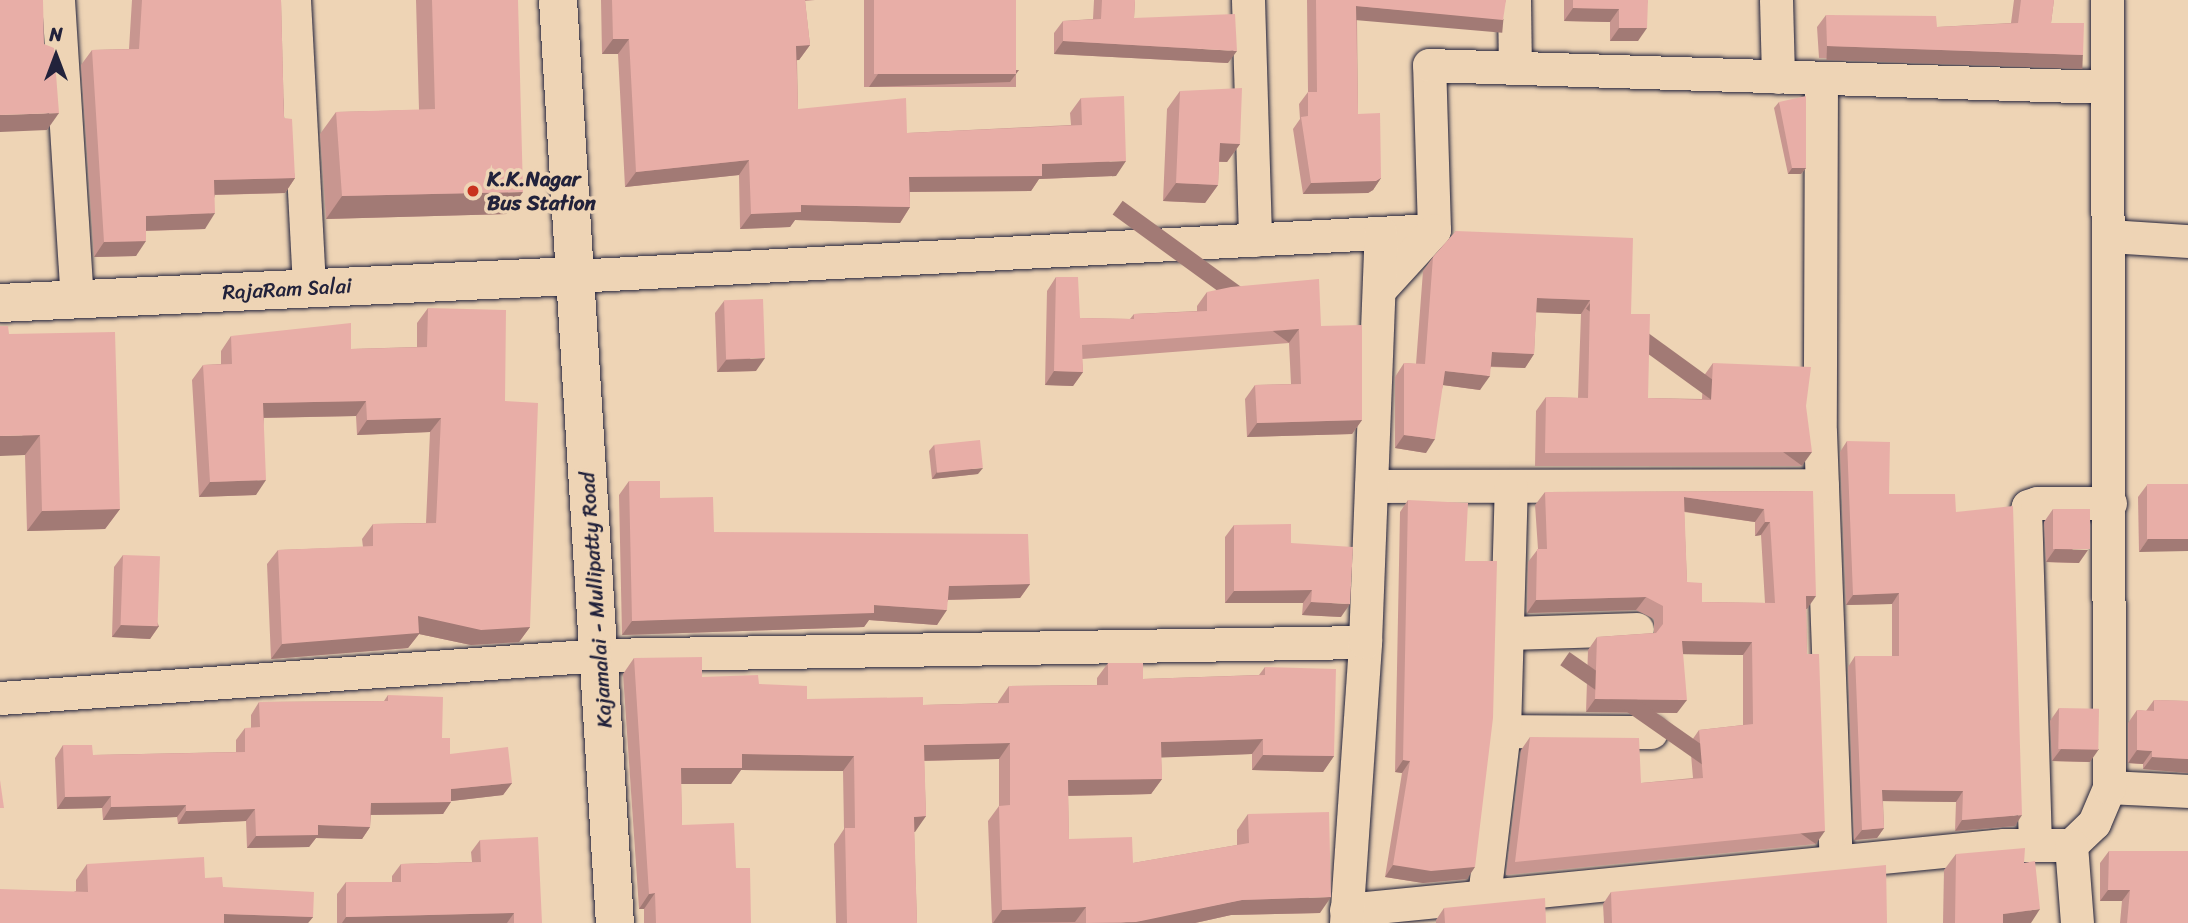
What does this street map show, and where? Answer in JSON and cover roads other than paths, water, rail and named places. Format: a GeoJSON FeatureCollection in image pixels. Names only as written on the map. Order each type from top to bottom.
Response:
{"type":"FeatureCollection","features":[{"type":"Feature","properties":{"kind":"main road","name":"Kajamalai - Mullipatty Road"},"geometry":{"type":"LineString","coordinates":[[558,0],[573,276],[602,655],[615,923]]}},
{"type":"Feature","properties":{"kind":"main road","name":"RajaRam Salai"},"geometry":{"type":"LineString","coordinates":[[0,303],[573,276]]}},
{"type":"Feature","properties":{"kind":"street"},"geometry":{"type":"LineString","coordinates":[[58,0],[78,299]]}},
{"type":"Feature","properties":{"kind":"street"},"geometry":{"type":"LineString","coordinates":[[294,0],[309,288]]}},
{"type":"Feature","properties":{"kind":"street"},"geometry":{"type":"LineString","coordinates":[[1248,0],[1255,240]]}},
{"type":"Feature","properties":{"kind":"street"},"geometry":{"type":"LineString","coordinates":[[1514,0],[1515,68]]}},
{"type":"Feature","properties":{"kind":"street"},"geometry":{"type":"LineString","coordinates":[[1776,0],[1778,77]]}},
{"type":"Feature","properties":{"kind":"street"},"geometry":{"type":"LineString","coordinates":[[1381,233],[1365,642],[1346,916],[1484,896],[1836,862],[2035,845],[2071,845],[2094,822],[2109,787],[2110,236],[2107,0]]}},
{"type":"Feature","properties":{"kind":"street"},"geometry":{"type":"LineString","coordinates":[[1379,290],[1434,230],[1429,65],[2107,87]]}},
{"type":"Feature","properties":{"kind":"street"},"geometry":{"type":"LineString","coordinates":[[1821,78],[1822,485],[1836,862]]}},
{"type":"Feature","properties":{"kind":"street"},"geometry":{"type":"LineString","coordinates":[[573,276],[1434,230]]}},
{"type":"Feature","properties":{"kind":"street"},"geometry":{"type":"LineString","coordinates":[[2110,236],[2188,241]]}},
{"type":"Feature","properties":{"kind":"street"},"geometry":{"type":"LineString","coordinates":[[1371,486],[1822,485]]}},
{"type":"Feature","properties":{"kind":"street"},"geometry":{"type":"LineString","coordinates":[[1484,896],[1504,731],[1510,633],[1511,486]]}},
{"type":"Feature","properties":{"kind":"street"},"geometry":{"type":"LineString","coordinates":[[2035,845],[2025,517],[2028,506],[2037,503],[2110,503]]}},
{"type":"Feature","properties":{"kind":"street"},"geometry":{"type":"LineString","coordinates":[[1510,633],[1637,629]]}},
{"type":"Feature","properties":{"kind":"street"},"geometry":{"type":"LineString","coordinates":[[0,698],[602,655],[1365,642]]}},
{"type":"Feature","properties":{"kind":"street"},"geometry":{"type":"LineString","coordinates":[[1504,731],[1651,732]]}},
{"type":"Feature","properties":{"kind":"street"},"geometry":{"type":"LineString","coordinates":[[2109,787],[2188,791]]}},
{"type":"Feature","properties":{"kind":"street"},"geometry":{"type":"LineString","coordinates":[[2071,845],[2077,923]]}},
{"type":"Feature","properties":{"kind":"place","name":"K.K.Nagar Bus Station"},"geometry":{"type":"Point","coordinates":[473,191]}}]}
